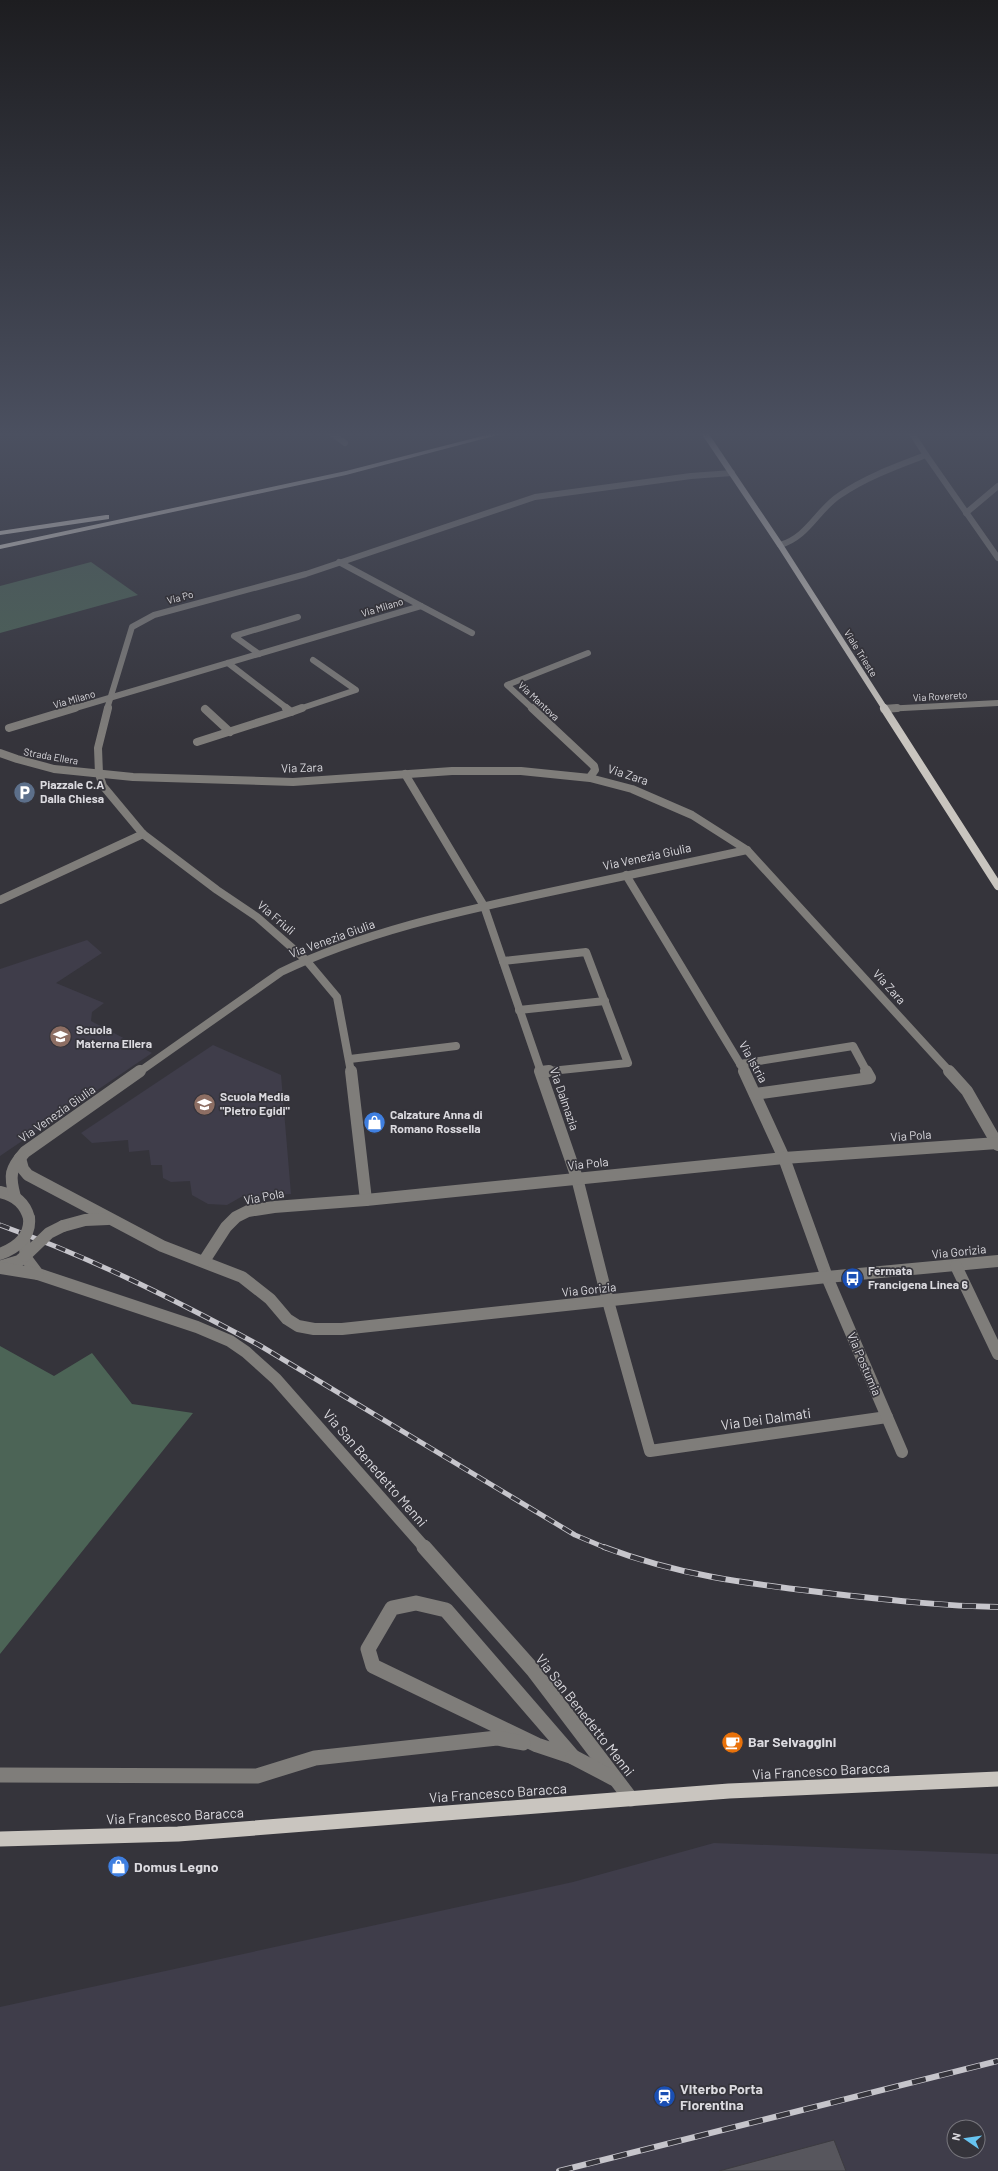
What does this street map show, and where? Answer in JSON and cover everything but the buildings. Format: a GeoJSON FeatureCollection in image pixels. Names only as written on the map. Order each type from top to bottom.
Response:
{"type":"FeatureCollection","features":[{"type":"Feature","properties":{"kind":"highway"},"geometry":{"type":"LineString","coordinates":[[0,540],[33,533]]}},
{"type":"Feature","properties":{"kind":"highway"},"geometry":{"type":"LineString","coordinates":[[0,547],[63,533]]}},
{"type":"Feature","properties":{"kind":"highway"},"geometry":{"type":"LineString","coordinates":[[0,555],[85,533]]}},
{"type":"Feature","properties":{"kind":"main road","name":"Viale Trieste"},"geometry":{"type":"LineString","coordinates":[[772,533],[998,886]]}},
{"type":"Feature","properties":{"kind":"main road","name":"Via Francesco Baracca"},"geometry":{"type":"LineString","coordinates":[[0,1839],[178,1834],[729,1791],[998,1780]]}},
{"type":"Feature","properties":{"kind":"street","name":"Via Po"},"geometry":{"type":"LineString","coordinates":[[99,774],[98,748],[104,720],[132,627],[154,615],[306,574],[424,533]]}},
{"type":"Feature","properties":{"kind":"street"},"geometry":{"type":"LineString","coordinates":[[780,545],[792,543],[802,533]]}},
{"type":"Feature","properties":{"kind":"street"},"geometry":{"type":"LineString","coordinates":[[980,533],[998,558]]}},
{"type":"Feature","properties":{"kind":"street","name":"Via Milano"},"geometry":{"type":"LineString","coordinates":[[339,562],[421,606]]}},
{"type":"Feature","properties":{"kind":"street"},"geometry":{"type":"LineString","coordinates":[[421,606],[472,633]]}},
{"type":"Feature","properties":{"kind":"street","name":"Via Milano"},"geometry":{"type":"LineString","coordinates":[[9,728],[421,606]]}},
{"type":"Feature","properties":{"kind":"street"},"geometry":{"type":"LineString","coordinates":[[259,654],[234,636],[298,617]]}},
{"type":"Feature","properties":{"kind":"street","name":"Via Mantova"},"geometry":{"type":"LineString","coordinates":[[588,653],[507,685],[594,766],[595,770],[590,778]]}},
{"type":"Feature","properties":{"kind":"street"},"geometry":{"type":"LineString","coordinates":[[197,742],[356,690],[313,660]]}},
{"type":"Feature","properties":{"kind":"street"},"geometry":{"type":"LineString","coordinates":[[228,663],[291,712]]}},
{"type":"Feature","properties":{"kind":"street","name":"Via Rovereto"},"geometry":{"type":"LineString","coordinates":[[884,709],[998,703]]}},
{"type":"Feature","properties":{"kind":"street"},"geometry":{"type":"LineString","coordinates":[[205,709],[230,732]]}},
{"type":"Feature","properties":{"kind":"street","name":"Strada Ellera"},"geometry":{"type":"LineString","coordinates":[[0,752],[28,763],[99,774]]}},
{"type":"Feature","properties":{"kind":"street","name":"Via Zara"},"geometry":{"type":"LineString","coordinates":[[99,774],[229,782],[314,780],[404,774],[515,770],[590,778],[636,791],[683,811],[723,833],[746,850],[967,1091],[998,1144]]}},
{"type":"Feature","properties":{"kind":"street","name":"Via Friuli"},"geometry":{"type":"LineString","coordinates":[[99,774],[103,786],[143,834],[217,890],[257,917],[306,960],[337,997],[350,1059],[366,1200]]}},
{"type":"Feature","properties":{"kind":"street","name":"Via Dalmazia"},"geometry":{"type":"LineString","coordinates":[[404,774],[484,906],[577,1178],[608,1301],[650,1452]]}},
{"type":"Feature","properties":{"kind":"street"},"geometry":{"type":"LineString","coordinates":[[0,900],[143,834]]}},
{"type":"Feature","properties":{"kind":"street","name":"Via Venezia Giulia"},"geometry":{"type":"LineString","coordinates":[[15,1196],[9,1175],[11,1168],[25,1152],[281,972],[306,960],[402,927],[484,906],[746,850]]}},
{"type":"Feature","properties":{"kind":"street","name":"Via Istria"},"geometry":{"type":"LineString","coordinates":[[626,875],[740,1064],[784,1158],[827,1277]]}},
{"type":"Feature","properties":{"kind":"street"},"geometry":{"type":"LineString","coordinates":[[503,961],[586,952],[628,1062],[540,1072]]}},
{"type":"Feature","properties":{"kind":"street"},"geometry":{"type":"LineString","coordinates":[[520,1010],[605,1001]]}},
{"type":"Feature","properties":{"kind":"street"},"geometry":{"type":"LineString","coordinates":[[350,1059],[456,1046]]}},
{"type":"Feature","properties":{"kind":"street"},"geometry":{"type":"LineString","coordinates":[[740,1064],[853,1046],[870,1078],[755,1094]]}},
{"type":"Feature","properties":{"kind":"street","name":"Via Pola"},"geometry":{"type":"LineString","coordinates":[[204,1261],[226,1227],[236,1217],[248,1211],[296,1204],[366,1200],[784,1158],[998,1144]]}},
{"type":"Feature","properties":{"kind":"street","name":"Via Gorizia"},"geometry":{"type":"LineString","coordinates":[[20,1158],[23,1170],[28,1175],[108,1219],[162,1246],[242,1277],[270,1299],[287,1319],[298,1326],[314,1329],[342,1329],[827,1277],[998,1261]]}},
{"type":"Feature","properties":{"kind":"street"},"geometry":{"type":"LineString","coordinates":[[0,1192],[15,1196],[27,1208],[30,1228],[24,1238],[8,1251],[0,1254]]}},
{"type":"Feature","properties":{"kind":"street"},"geometry":{"type":"LineString","coordinates":[[0,1267],[19,1261],[48,1233],[63,1226],[85,1220],[108,1219]]}},
{"type":"Feature","properties":{"kind":"street"},"geometry":{"type":"LineString","coordinates":[[24,1238],[25,1256],[28,1263],[38,1274]]}},
{"type":"Feature","properties":{"kind":"street"},"geometry":{"type":"LineString","coordinates":[[956,1266],[998,1354]]}},
{"type":"Feature","properties":{"kind":"street","name":"Via San Benedetto Menni"},"geometry":{"type":"LineString","coordinates":[[0,1267],[38,1274],[197,1327],[230,1341],[246,1352],[276,1379],[533,1670],[631,1799]]}},
{"type":"Feature","properties":{"kind":"street","name":"Via Postumia"},"geometry":{"type":"LineString","coordinates":[[827,1277],[902,1452]]}},
{"type":"Feature","properties":{"kind":"street","name":"Via Dei Dalmati"},"geometry":{"type":"LineString","coordinates":[[650,1452],[887,1417]]}},
{"type":"Feature","properties":{"kind":"street"},"geometry":{"type":"LineString","coordinates":[[573,1757],[446,1610],[416,1602],[392,1608],[368,1649],[373,1666],[537,1745],[573,1757],[617,1780]]}},
{"type":"Feature","properties":{"kind":"street"},"geometry":{"type":"LineString","coordinates":[[0,1775],[257,1776],[315,1758],[498,1738],[537,1745]]}},
{"type":"Feature","properties":{"kind":"shaded area","name":"Scuola Materna Ellera"},"geometry":{"type":"Polygon","coordinates":[[[87,940],[102,953],[56,983],[104,1003],[92,1012],[91,1021],[152,1053],[0,1156],[0,969],[87,940]]]}},
{"type":"Feature","properties":{"kind":"shaded area","name":"Scuola Media \"Pietro Egidi\""},"geometry":{"type":"Polygon","coordinates":[[[213,1045],[281,1075],[291,1194],[241,1197],[227,1205],[208,1204],[192,1195],[190,1181],[171,1182],[163,1178],[162,1165],[151,1165],[149,1150],[129,1152],[128,1140],[92,1143],[81,1133],[213,1045]]]}},
{"type":"Feature","properties":{"kind":"shaded area"},"geometry":{"type":"Polygon","coordinates":[[[714,1843],[998,1854],[998,2171],[0,2171],[0,2007],[573,1882],[714,1843]]]}},
{"type":"Feature","properties":{"kind":"green space"},"geometry":{"type":"Polygon","coordinates":[[[91,562],[138,595],[0,633],[0,586],[91,562]]]}},
{"type":"Feature","properties":{"kind":"green space"},"geometry":{"type":"Polygon","coordinates":[[[0,1346],[54,1376],[92,1353],[132,1404],[193,1413],[0,1654],[0,1346]]]}},
{"type":"Feature","properties":{"kind":"railway"},"geometry":{"type":"LineString","coordinates":[[0,1225],[34,1237],[132,1280],[259,1345],[575,1535],[606,1548]]}},
{"type":"Feature","properties":{"kind":"railway"},"geometry":{"type":"LineString","coordinates":[[604,1547],[662,1566],[746,1583],[896,1600],[998,1607]]}},
{"type":"Feature","properties":{"kind":"railway"},"geometry":{"type":"LineString","coordinates":[[559,2171],[998,2061]]}},
{"type":"Feature","properties":{"kind":"place","name":"Piazzale C.A Dalla Chiesa"},"geometry":{"type":"Point","coordinates":[24,792]}},
{"type":"Feature","properties":{"kind":"place","name":"Scuola Materna Ellera"},"geometry":{"type":"Point","coordinates":[61,1037]}},
{"type":"Feature","properties":{"kind":"place","name":"Scuola Media \"Pietro Egidi\""},"geometry":{"type":"Point","coordinates":[204,1104]}},
{"type":"Feature","properties":{"kind":"place","name":"Calzature Anna di Romano Rossella"},"geometry":{"type":"Point","coordinates":[375,1122]}},
{"type":"Feature","properties":{"kind":"place","name":"Fermata Francigena Linea 6"},"geometry":{"type":"Point","coordinates":[853,1278]}},
{"type":"Feature","properties":{"kind":"place","name":"Bar Selvaggini"},"geometry":{"type":"Point","coordinates":[732,1742]}},
{"type":"Feature","properties":{"kind":"place","name":"Domus Legno"},"geometry":{"type":"Point","coordinates":[118,1867]}},
{"type":"Feature","properties":{"kind":"place","name":"Viterbo Porta Fiorentina"},"geometry":{"type":"Point","coordinates":[664,2097]}}]}
